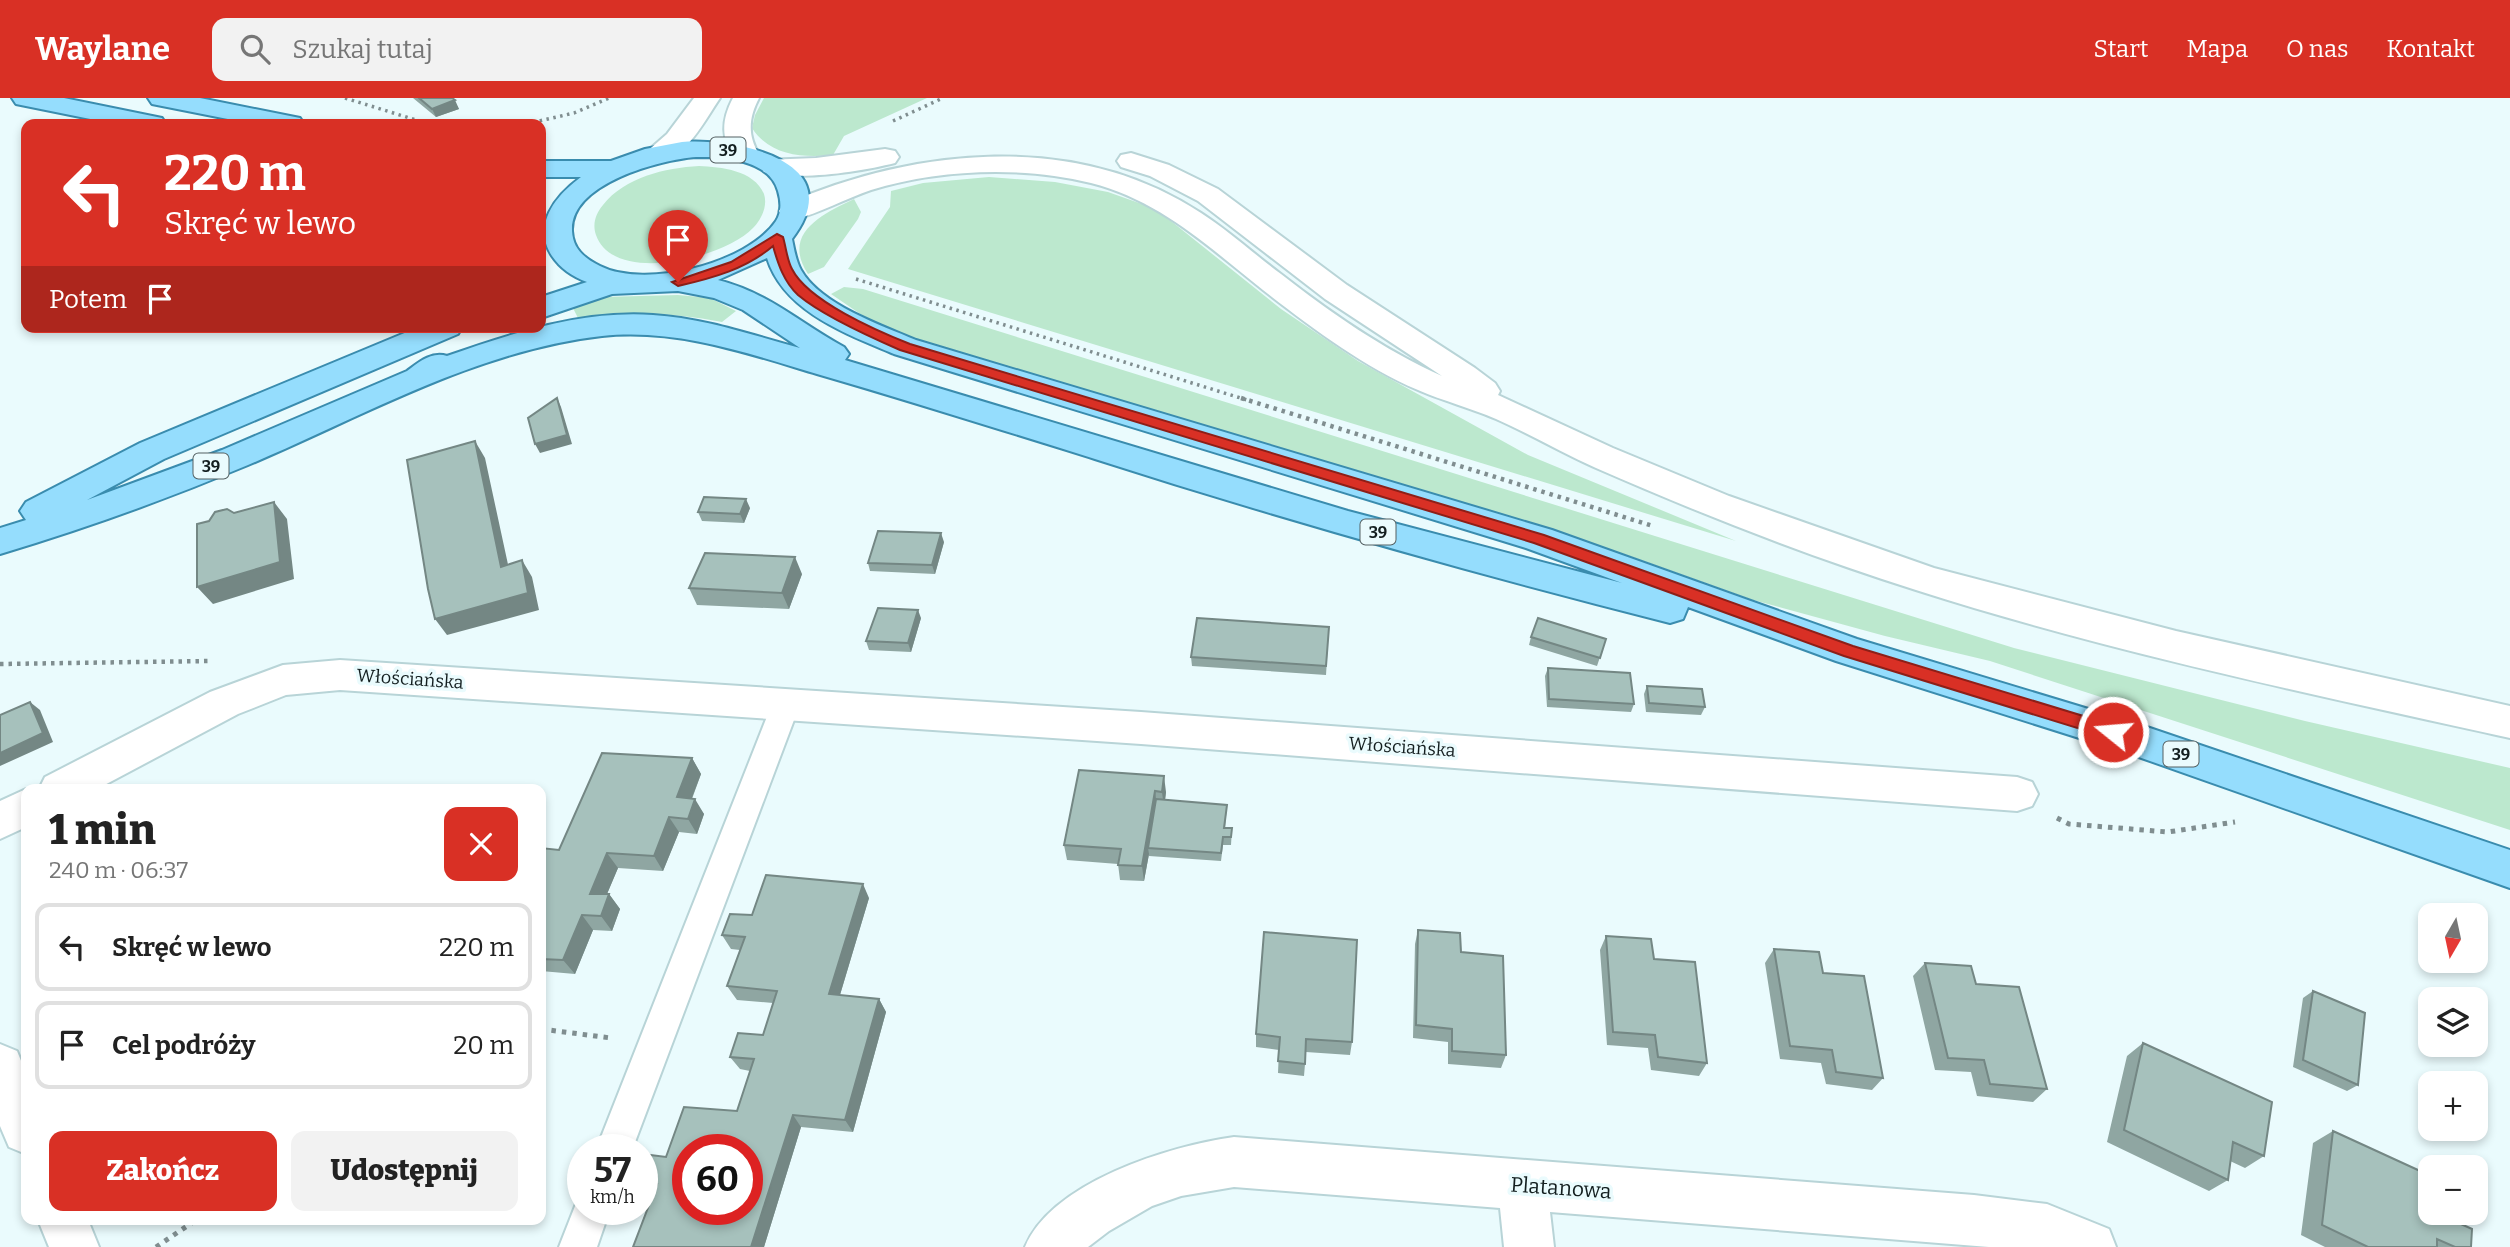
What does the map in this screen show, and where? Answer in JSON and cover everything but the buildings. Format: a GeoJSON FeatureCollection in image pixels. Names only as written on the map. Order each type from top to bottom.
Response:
{"type":"FeatureCollection","features":[{"type":"Feature","properties":{"kind":"main road"},"geometry":{"type":"LineString","coordinates":[[25,98],[128,119]]}},
{"type":"Feature","properties":{"kind":"main road"},"geometry":{"type":"LineString","coordinates":[[161,98],[266,119]]}},
{"type":"Feature","properties":{"kind":"main road","name":"39"},"geometry":{"type":"LineString","coordinates":[[623,283],[583,271],[569,261],[550,236],[566,207],[578,193],[614,169],[658,154],[704,149],[745,153],[774,166],[785,175],[795,198],[785,224],[759,252],[708,275],[678,282]]}},
{"type":"Feature","properties":{"kind":"main road"},"geometry":{"type":"LineString","coordinates":[[546,169],[614,169]]}},
{"type":"Feature","properties":{"kind":"main road","name":"39"},"geometry":{"type":"LineString","coordinates":[[785,224],[786,269],[803,292],[864,330],[905,347],[1539,539],[1849,651],[2138,740],[2510,869]]}},
{"type":"Feature","properties":{"kind":"main road","name":"39"},"geometry":{"type":"LineString","coordinates":[[546,306],[574,295],[623,283],[678,282],[710,286],[764,309],[831,354],[914,390],[1178,474],[1553,581],[1849,651]]}},
{"type":"Feature","properties":{"kind":"main road"},"geometry":{"type":"LineString","coordinates":[[418,378],[499,348],[555,334],[633,324],[672,326],[724,338],[914,390]]}},
{"type":"Feature","properties":{"kind":"main road"},"geometry":{"type":"LineString","coordinates":[[385,354],[410,333]]}},
{"type":"Feature","properties":{"kind":"main road","name":"39"},"geometry":{"type":"LineString","coordinates":[[0,533],[69,493],[152,451],[433,333]]}},
{"type":"Feature","properties":{"kind":"main road","name":"39"},"geometry":{"type":"LineString","coordinates":[[0,541],[108,506],[234,458],[418,378],[492,333]]}},
{"type":"Feature","properties":{"kind":"street"},"geometry":{"type":"LineString","coordinates":[[658,154],[677,141],[707,98]]}},
{"type":"Feature","properties":{"kind":"street"},"geometry":{"type":"LineString","coordinates":[[745,153],[736,141],[736,131],[746,98]]}},
{"type":"Feature","properties":{"kind":"street"},"geometry":{"type":"LineString","coordinates":[[774,166],[849,163],[915,151],[995,145],[1082,150],[1141,164],[1191,183],[1210,194],[1316,278],[1451,364],[1510,412]]}},
{"type":"Feature","properties":{"kind":"street"},"geometry":{"type":"LineString","coordinates":[[785,224],[854,187],[900,176],[962,167],[1021,166],[1101,177],[1157,197],[1192,216],[1275,284],[1382,357],[1422,379],[1510,412],[1610,461],[1742,514],[1890,568],[1995,601],[2374,693],[2510,722]]}},
{"type":"Feature","properties":{"kind":"street","name":"Włościańska"},"geometry":{"type":"LineString","coordinates":[[70,784],[224,703],[283,680],[340,675],[1169,730],[2017,794]]}},
{"type":"Feature","properties":{"kind":"street"},"geometry":{"type":"LineString","coordinates":[[0,821],[21,810]]}},
{"type":"Feature","properties":{"kind":"street"},"geometry":{"type":"LineString","coordinates":[[0,1067],[21,1118]]}},
{"type":"Feature","properties":{"kind":"street","name":"Platanowa"},"geometry":{"type":"LineString","coordinates":[[1052,1246],[1098,1209],[1139,1184],[1195,1167],[1234,1162],[1974,1220],[2047,1229],[2091,1247]]}},
{"type":"Feature","properties":{"kind":"street"},"geometry":{"type":"LineString","coordinates":[[1522,1185],[1529,1247]]}},
{"type":"Feature","properties":{"kind":"street"},"geometry":{"type":"LineString","coordinates":[[65,1225],[74,1247]]}},
{"type":"Feature","properties":{"kind":"lane"},"geometry":{"type":"LineString","coordinates":[[620,1134],[786,704]]}},
{"type":"Feature","properties":{"kind":"lane"},"geometry":{"type":"LineString","coordinates":[[578,1247],[586,1225]]}},
{"type":"Feature","properties":{"kind":"path"},"geometry":{"type":"LineString","coordinates":[[345,98],[413,119]]}},
{"type":"Feature","properties":{"kind":"path"},"geometry":{"type":"LineString","coordinates":[[546,119],[574,113],[609,98]]}},
{"type":"Feature","properties":{"kind":"path"},"geometry":{"type":"LineString","coordinates":[[845,276],[1654,526]]}},
{"type":"Feature","properties":{"kind":"path"},"geometry":{"type":"LineString","coordinates":[[0,664],[274,660],[283,680]]}},
{"type":"Feature","properties":{"kind":"path"},"geometry":{"type":"LineString","coordinates":[[2017,794],[2068,824],[2168,832],[2235,822],[2273,786]]}},
{"type":"Feature","properties":{"kind":"path"},"geometry":{"type":"LineString","coordinates":[[546,1030],[654,1044]]}},
{"type":"Feature","properties":{"kind":"path"},"geometry":{"type":"LineString","coordinates":[[156,1247],[188,1225]]}},
{"type":"Feature","properties":{"kind":"green space"},"geometry":{"type":"Polygon","coordinates":[[[764,98],[927,98],[844,136],[833,155],[810,156],[778,150],[759,137],[752,128],[764,98]]]}},
{"type":"Feature","properties":{"kind":"green space"},"geometry":{"type":"Polygon","coordinates":[[[699,166],[736,171],[759,186],[765,203],[761,217],[753,228],[719,249],[671,262],[624,260],[607,251],[596,235],[595,223],[601,208],[612,195],[622,187],[646,176],[699,166]]]}},
{"type":"Feature","properties":{"kind":"green space"},"geometry":{"type":"Polygon","coordinates":[[[989,177],[1055,182],[1108,192],[1156,209],[1281,309],[1358,361],[1528,455],[1736,541],[848,269],[890,207],[891,191],[923,183],[989,177]]]}},
{"type":"Feature","properties":{"kind":"green space"},"geometry":{"type":"Polygon","coordinates":[[[854,199],[861,212],[858,219],[824,267],[808,274],[801,260],[799,247],[803,236],[809,227],[830,211],[854,199]]]}},
{"type":"Feature","properties":{"kind":"green space"},"geometry":{"type":"Polygon","coordinates":[[[844,287],[863,289],[2014,648],[2305,721],[2510,768],[2510,830],[1990,661],[1753,600],[1624,554],[928,345],[872,322],[831,294],[844,287]]]}},
{"type":"Feature","properties":{"kind":"green space"},"geometry":{"type":"Polygon","coordinates":[[[678,295],[710,298],[736,311],[722,322],[651,314],[579,320],[572,306],[603,297],[678,295]]]}},
{"type":"Feature","properties":{"kind":"route"},"geometry":{"type":"LineString","coordinates":[[678,282],[735,265],[759,252],[777,237],[786,269],[803,292],[864,330],[905,347],[1539,539],[1849,651],[2113,732]]}}]}
